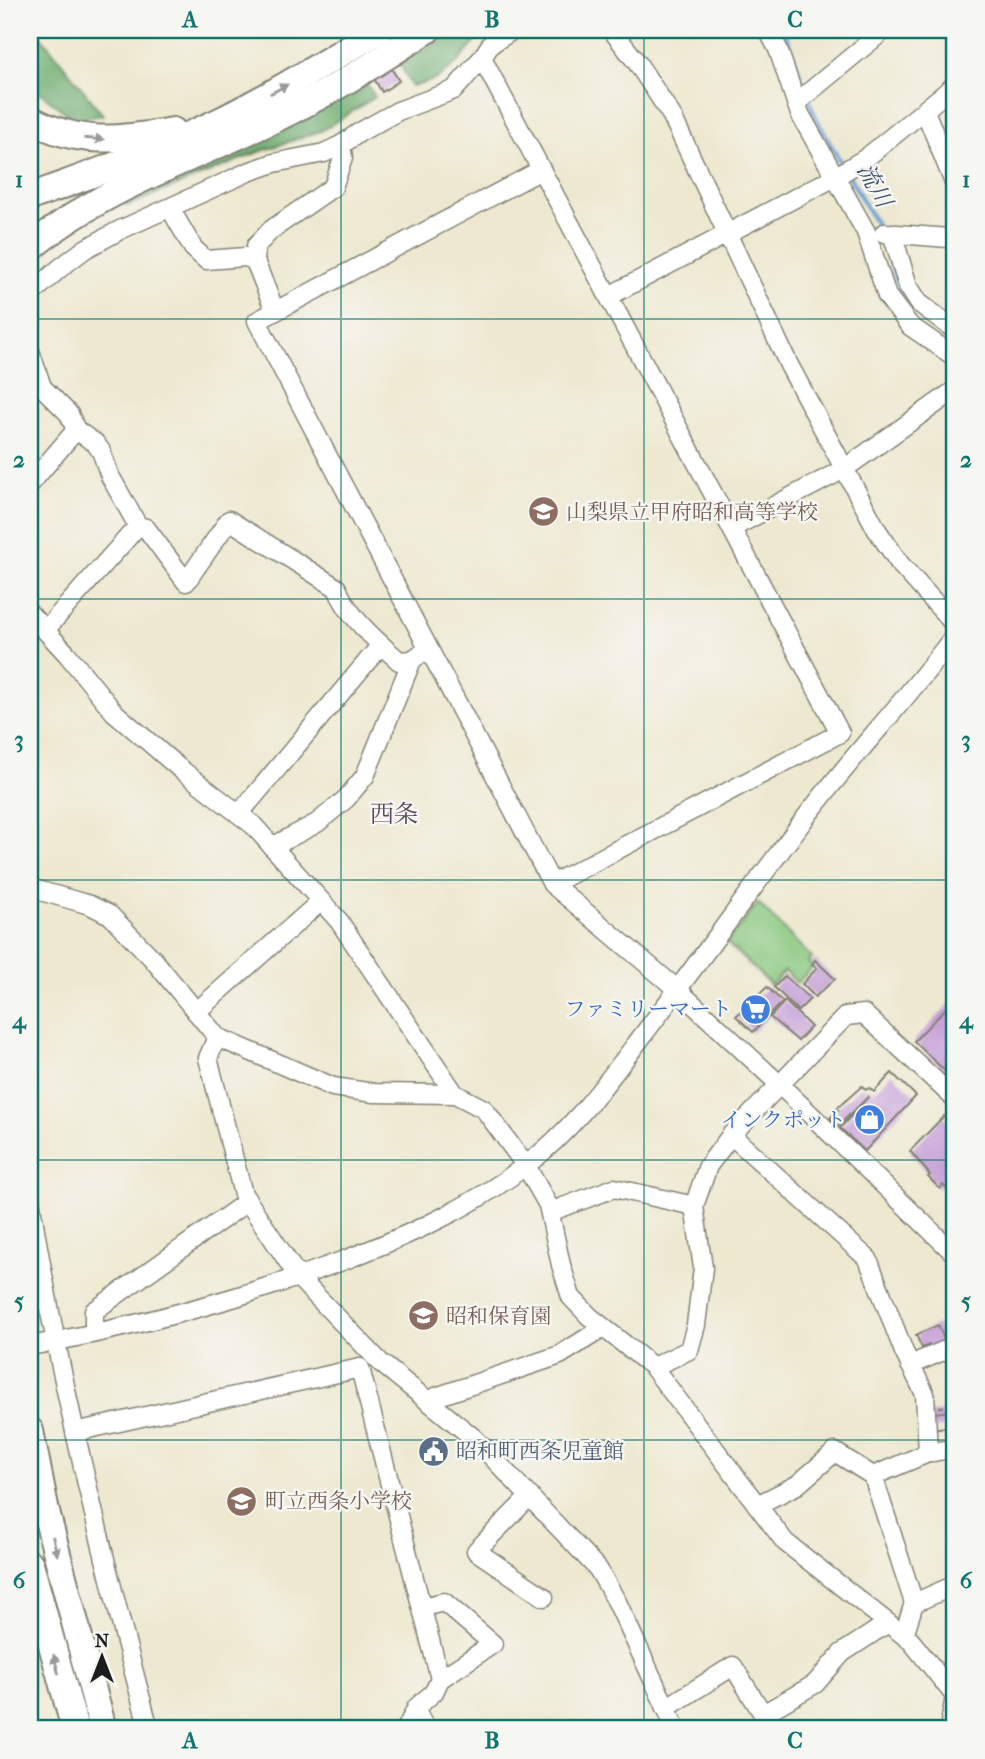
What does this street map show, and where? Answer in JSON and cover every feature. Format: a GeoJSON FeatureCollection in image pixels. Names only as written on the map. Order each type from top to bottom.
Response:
{"type":"FeatureCollection","features":[{"type":"Feature","properties":{"kind":"highway"},"geometry":{"type":"LineString","coordinates":[[30,197],[154,150],[219,121],[318,68],[380,30]]}},
{"type":"Feature","properties":{"kind":"highway"},"geometry":{"type":"LineString","coordinates":[[30,248],[56,226],[103,198],[308,103],[427,30]]}},
{"type":"Feature","properties":{"kind":"highway"},"geometry":{"type":"LineString","coordinates":[[30,119],[51,130],[78,138],[103,140],[141,137],[219,121]]}},
{"type":"Feature","properties":{"kind":"highway"},"geometry":{"type":"LineString","coordinates":[[30,210],[265,122]]}},
{"type":"Feature","properties":{"kind":"highway"},"geometry":{"type":"LineString","coordinates":[[30,1431],[46,1512],[103,1729]]}},
{"type":"Feature","properties":{"kind":"highway"},"geometry":{"type":"LineString","coordinates":[[30,1563],[75,1729]]}},
{"type":"Feature","properties":{"kind":"street"},"geometry":{"type":"LineString","coordinates":[[30,295],[85,249],[120,229],[261,167],[324,153],[398,111],[454,90],[491,44],[513,30]]}},
{"type":"Feature","properties":{"kind":"street"},"geometry":{"type":"LineString","coordinates":[[612,30],[672,116],[789,365],[877,530],[900,564],[955,625]]}},
{"type":"Feature","properties":{"kind":"street"},"geometry":{"type":"LineString","coordinates":[[768,30],[778,49],[800,114],[866,232],[887,296],[899,315],[911,326],[955,357]]}},
{"type":"Feature","properties":{"kind":"street"},"geometry":{"type":"LineString","coordinates":[[796,103],[884,30]]}},
{"type":"Feature","properties":{"kind":"street"},"geometry":{"type":"LineString","coordinates":[[482,58],[840,733],[552,884]]}},
{"type":"Feature","properties":{"kind":"street"},"geometry":{"type":"LineString","coordinates":[[609,296],[835,177],[866,158],[955,85]]}},
{"type":"Feature","properties":{"kind":"street"},"geometry":{"type":"LineString","coordinates":[[925,111],[955,185]]}},
{"type":"Feature","properties":{"kind":"street"},"geometry":{"type":"LineString","coordinates":[[275,311],[255,261],[256,246],[271,229],[333,187],[343,158],[341,145]]}},
{"type":"Feature","properties":{"kind":"street"},"geometry":{"type":"LineString","coordinates":[[541,170],[257,321],[552,884],[678,990],[955,1254]]}},
{"type":"Feature","properties":{"kind":"street"},"geometry":{"type":"LineString","coordinates":[[170,208],[193,248],[206,260],[246,257],[255,261]]}},
{"type":"Feature","properties":{"kind":"street"},"geometry":{"type":"LineString","coordinates":[[866,232],[949,238],[955,235]]}},
{"type":"Feature","properties":{"kind":"street"},"geometry":{"type":"LineString","coordinates":[[892,233],[908,286],[919,303],[955,330]]}},
{"type":"Feature","properties":{"kind":"street"},"geometry":{"type":"LineString","coordinates":[[30,351],[42,387],[69,414],[76,429],[95,443],[138,526],[146,528],[186,582],[229,520],[337,588],[344,605],[399,661],[412,660],[428,650]]}},
{"type":"Feature","properties":{"kind":"street"},"geometry":{"type":"LineString","coordinates":[[733,528],[844,469],[955,390]]}},
{"type":"Feature","properties":{"kind":"street"},"geometry":{"type":"LineString","coordinates":[[30,484],[76,429]]}},
{"type":"Feature","properties":{"kind":"street"},"geometry":{"type":"LineString","coordinates":[[46,629],[138,526]]}},
{"type":"Feature","properties":{"kind":"street"},"geometry":{"type":"LineString","coordinates":[[30,614],[46,629],[114,712],[179,768],[253,825],[339,921],[455,1094]]}},
{"type":"Feature","properties":{"kind":"street"},"geometry":{"type":"LineString","coordinates":[[30,1346],[209,1305],[299,1278],[443,1219],[526,1166],[586,1109],[678,990],[799,825],[955,635]]}},
{"type":"Feature","properties":{"kind":"street"},"geometry":{"type":"LineString","coordinates":[[239,814],[382,645]]}},
{"type":"Feature","properties":{"kind":"street"},"geometry":{"type":"LineString","coordinates":[[272,847],[317,823],[346,799],[365,776],[412,660]]}},
{"type":"Feature","properties":{"kind":"street"},"geometry":{"type":"LineString","coordinates":[[30,888],[90,905],[110,915],[152,958],[217,1037],[333,1087],[374,1093],[455,1094],[484,1109],[526,1166],[548,1205],[561,1265],[572,1297],[603,1328],[653,1367],[785,1542],[911,1641],[955,1697],[949,1729]]}},
{"type":"Feature","properties":{"kind":"street"},"geometry":{"type":"LineString","coordinates":[[195,1012],[321,901]]}},
{"type":"Feature","properties":{"kind":"street"},"geometry":{"type":"LineString","coordinates":[[653,1367],[689,1350],[696,1325],[703,1268],[694,1206],[708,1166],[731,1135],[846,1016],[864,1014],[955,1099]]}},
{"type":"Feature","properties":{"kind":"street"},"geometry":{"type":"LineString","coordinates":[[217,1037],[208,1058],[243,1194],[299,1278],[382,1363],[475,1439],[598,1569],[618,1602],[676,1729]]}},
{"type":"Feature","properties":{"kind":"street"},"geometry":{"type":"LineString","coordinates":[[731,1135],[868,1259],[910,1365],[925,1394],[928,1453]]}},
{"type":"Feature","properties":{"kind":"street"},"geometry":{"type":"LineString","coordinates":[[550,1212],[614,1188],[694,1206]]}},
{"type":"Feature","properties":{"kind":"street"},"geometry":{"type":"LineString","coordinates":[[30,1200],[56,1341],[104,1563],[149,1729]]}},
{"type":"Feature","properties":{"kind":"street"},"geometry":{"type":"LineString","coordinates":[[94,1333],[94,1311],[248,1201]]}},
{"type":"Feature","properties":{"kind":"street"},"geometry":{"type":"LineString","coordinates":[[427,1400],[560,1355],[603,1328]]}},
{"type":"Feature","properties":{"kind":"street"},"geometry":{"type":"LineString","coordinates":[[910,1365],[955,1346]]}},
{"type":"Feature","properties":{"kind":"street"},"geometry":{"type":"LineString","coordinates":[[75,1432],[360,1368],[440,1679]]}},
{"type":"Feature","properties":{"kind":"street"},"geometry":{"type":"LineString","coordinates":[[873,1476],[928,1453],[955,1448]]}},
{"type":"Feature","properties":{"kind":"street"},"geometry":{"type":"LineString","coordinates":[[757,1505],[797,1486],[835,1452],[873,1476],[914,1603],[904,1635]]}},
{"type":"Feature","properties":{"kind":"street"},"geometry":{"type":"LineString","coordinates":[[530,1496],[477,1551],[544,1597]]}},
{"type":"Feature","properties":{"kind":"street"},"geometry":{"type":"LineString","coordinates":[[914,1603],[955,1585]]}},
{"type":"Feature","properties":{"kind":"street"},"geometry":{"type":"LineString","coordinates":[[406,1729],[416,1711],[434,1692],[440,1679],[493,1644],[444,1602],[422,1607]]}},
{"type":"Feature","properties":{"kind":"street"},"geometry":{"type":"LineString","coordinates":[[666,1708],[733,1666],[763,1714],[815,1684],[842,1653],[888,1623]]}},
{"type":"Feature","properties":{"kind":"street"},"geometry":{"type":"LineString","coordinates":[[416,1711],[426,1729]]}},
{"type":"Feature","properties":{"kind":"green space"},"geometry":{"type":"Polygon","coordinates":[[[30,30],[36,30],[103,115],[74,120],[30,84],[30,30]]]}},
{"type":"Feature","properties":{"kind":"green space"},"geometry":{"type":"Polygon","coordinates":[[[457,30],[486,30],[458,62],[436,79],[412,87],[400,64],[457,30]]]}},
{"type":"Feature","properties":{"kind":"green space"},"geometry":{"type":"Polygon","coordinates":[[[368,85],[375,97],[323,130],[256,153],[127,206],[122,200],[368,85]]]}},
{"type":"Feature","properties":{"kind":"green space"},"geometry":{"type":"Polygon","coordinates":[[[758,903],[812,958],[808,962],[813,967],[797,983],[785,971],[771,985],[727,943],[758,903]]]}},
{"type":"Feature","properties":{"kind":"building"},"geometry":{"type":"Polygon","coordinates":[[[345,30],[368,30],[399,81],[382,92],[345,30]]]}},
{"type":"Feature","properties":{"kind":"building"},"geometry":{"type":"Polygon","coordinates":[[[815,960],[835,979],[815,997],[802,984],[817,968],[812,964],[815,960]]]}},
{"type":"Feature","properties":{"kind":"building"},"geometry":{"type":"Polygon","coordinates":[[[785,976],[810,999],[798,1011],[774,987],[785,976]]]}},
{"type":"Feature","properties":{"kind":"building"},"geometry":{"type":"Polygon","coordinates":[[[767,987],[783,1002],[753,1032],[736,1016],[767,987]]]}},
{"type":"Feature","properties":{"kind":"building"},"geometry":{"type":"Polygon","coordinates":[[[955,999],[955,1081],[914,1041],[955,999]]]}},
{"type":"Feature","properties":{"kind":"building"},"geometry":{"type":"Polygon","coordinates":[[[785,1001],[811,1027],[798,1041],[770,1017],[785,1001]]]}},
{"type":"Feature","properties":{"kind":"building"},"geometry":{"type":"Polygon","coordinates":[[[892,1073],[916,1096],[865,1151],[840,1128],[869,1096],[838,1126],[830,1118],[838,1110],[836,1109],[862,1086],[874,1092],[892,1073]]]}},
{"type":"Feature","properties":{"kind":"building"},"geometry":{"type":"Polygon","coordinates":[[[944,1116],[955,1127],[955,1197],[943,1185],[940,1189],[928,1177],[930,1175],[910,1151],[944,1116]]]}},
{"type":"Feature","properties":{"kind":"building"},"geometry":{"type":"Polygon","coordinates":[[[938,1325],[945,1341],[930,1348],[929,1345],[922,1348],[916,1335],[938,1325]]]}},
{"type":"Feature","properties":{"kind":"building"},"geometry":{"type":"Polygon","coordinates":[[[955,1410],[955,1426],[930,1429],[928,1414],[955,1410]]]}},
{"type":"Feature","properties":{"kind":"waterway","name":"流川"},"geometry":{"type":"LineString","coordinates":[[784,30],[805,88]]}},
{"type":"Feature","properties":{"kind":"waterway","name":"流川"},"geometry":{"type":"LineString","coordinates":[[809,100],[843,167]]}},
{"type":"Feature","properties":{"kind":"waterway","name":"流川"},"geometry":{"type":"LineString","coordinates":[[848,174],[879,230]]}},
{"type":"Feature","properties":{"kind":"waterway","name":"流川"},"geometry":{"type":"LineString","coordinates":[[883,239],[898,284],[909,305],[955,341]]}},
{"type":"Feature","properties":{"kind":"place","name":"山梨県立甲府昭和高等学校"},"geometry":{"type":"Point","coordinates":[543,512]}},
{"type":"Feature","properties":{"kind":"place","name":"ファミリーマート"},"geometry":{"type":"Point","coordinates":[755,1009]}},
{"type":"Feature","properties":{"kind":"place","name":"インクポット"},"geometry":{"type":"Point","coordinates":[869,1120]}},
{"type":"Feature","properties":{"kind":"place","name":"昭和保育園"},"geometry":{"type":"Point","coordinates":[423,1316]}},
{"type":"Feature","properties":{"kind":"place","name":"昭和町西条児童館"},"geometry":{"type":"Point","coordinates":[433,1451]}},
{"type":"Feature","properties":{"kind":"place","name":"町立西条小学校"},"geometry":{"type":"Point","coordinates":[242,1501]}},
{"type":"Feature","properties":{"kind":"district","name":"西条"},"geometry":{"type":"Point","coordinates":[394,814]}}]}
